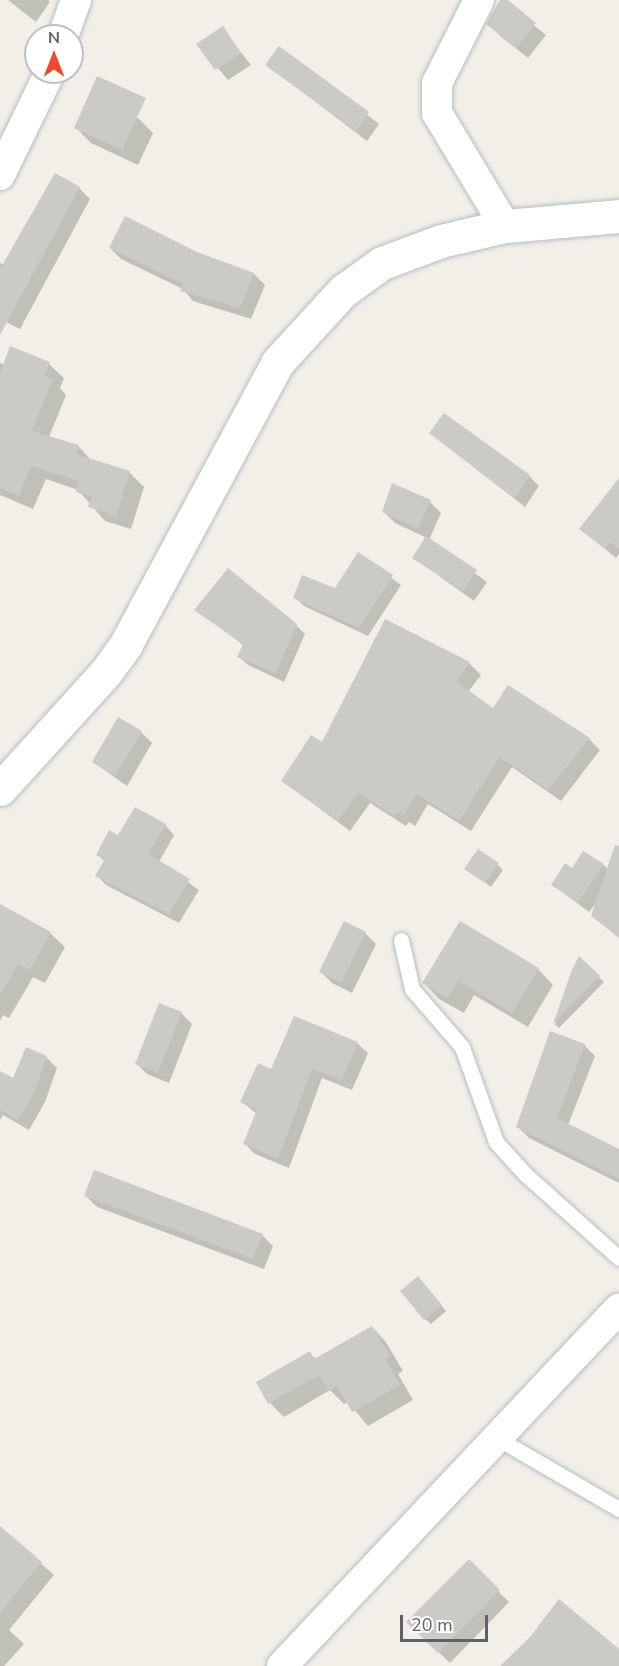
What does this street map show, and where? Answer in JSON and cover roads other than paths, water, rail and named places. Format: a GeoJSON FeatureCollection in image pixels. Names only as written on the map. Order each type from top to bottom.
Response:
{"type":"FeatureCollection","features":[{"type":"Feature","properties":{"kind":"street"},"geometry":{"type":"LineString","coordinates":[[67,24],[76,0]]}},
{"type":"Feature","properties":{"kind":"street"},"geometry":{"type":"LineString","coordinates":[[479,0],[437,82],[437,113],[505,226]]}},
{"type":"Feature","properties":{"kind":"street"},"geometry":{"type":"LineString","coordinates":[[0,175],[45,84]]}},
{"type":"Feature","properties":{"kind":"street"},"geometry":{"type":"LineString","coordinates":[[0,789],[106,672],[126,644],[277,363],[307,327],[343,291],[382,263],[441,241],[505,226],[619,216]]}},
{"type":"Feature","properties":{"kind":"street"},"geometry":{"type":"LineString","coordinates":[[282,1666],[619,1309]]}},
{"type":"Feature","properties":{"kind":"lane"},"geometry":{"type":"LineString","coordinates":[[401,939],[412,989],[462,1047],[496,1142],[525,1174],[619,1258]]}},
{"type":"Feature","properties":{"kind":"lane"},"geometry":{"type":"LineString","coordinates":[[497,1438],[619,1509]]}}]}
